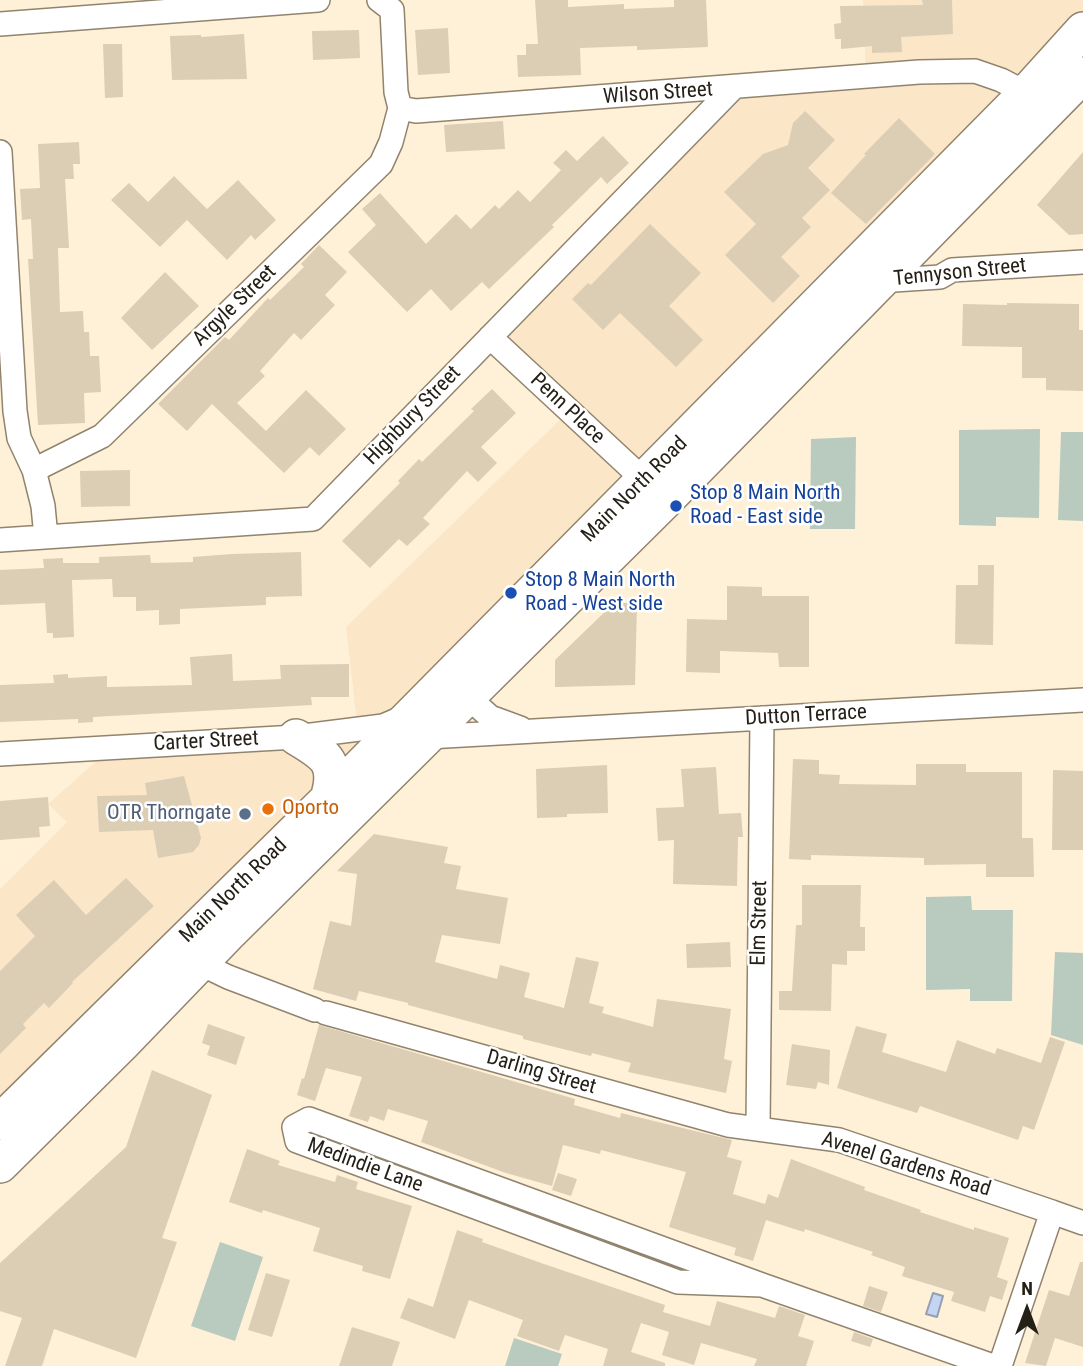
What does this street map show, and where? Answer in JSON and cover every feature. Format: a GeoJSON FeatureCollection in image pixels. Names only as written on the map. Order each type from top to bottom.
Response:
{"type":"FeatureCollection","features":[{"type":"Feature","properties":{"kind":"highway","name":"Main North Road"},"geometry":{"type":"LineString","coordinates":[[655,491],[1083,30]]}},
{"type":"Feature","properties":{"kind":"highway","name":"Main North Road"},"geometry":{"type":"LineString","coordinates":[[0,1122],[190,955],[227,935],[419,726],[655,491],[879,281],[1083,75]]}},
{"type":"Feature","properties":{"kind":"highway","name":"Main North Road"},"geometry":{"type":"LineString","coordinates":[[0,1165],[328,799],[419,726]]}},
{"type":"Feature","properties":{"kind":"highway"},"geometry":{"type":"LineString","coordinates":[[296,737],[321,752],[330,762],[334,781],[328,799]]}},
{"type":"Feature","properties":{"kind":"street"},"geometry":{"type":"LineString","coordinates":[[0,24],[318,0]]}},
{"type":"Feature","properties":{"kind":"street"},"geometry":{"type":"LineString","coordinates":[[379,0],[392,10],[396,92],[400,108]]}},
{"type":"Feature","properties":{"kind":"street","name":"Wilson Street"},"geometry":{"type":"LineString","coordinates":[[400,108],[416,111],[919,72],[975,71],[1026,93]]}},
{"type":"Feature","properties":{"kind":"street","name":"Highbury Street"},"geometry":{"type":"LineString","coordinates":[[0,540],[313,519],[733,88]]}},
{"type":"Feature","properties":{"kind":"street","name":"Argyle Street"},"geometry":{"type":"LineString","coordinates":[[34,470],[102,436],[381,164],[391,142],[400,108]]}},
{"type":"Feature","properties":{"kind":"street"},"geometry":{"type":"LineString","coordinates":[[0,152],[15,411],[19,438],[34,470],[43,506],[46,537]]}},
{"type":"Feature","properties":{"kind":"street","name":"Tennyson Street"},"geometry":{"type":"LineString","coordinates":[[879,281],[940,278],[953,270],[1083,262]]}},
{"type":"Feature","properties":{"kind":"street","name":"Penn Place"},"geometry":{"type":"LineString","coordinates":[[490,337],[655,491]]}},
{"type":"Feature","properties":{"kind":"street","name":"Dutton Terrace"},"geometry":{"type":"LineString","coordinates":[[458,688],[490,717],[529,732]]}},
{"type":"Feature","properties":{"kind":"street","name":"Dutton Terrace"},"geometry":{"type":"LineString","coordinates":[[419,726],[529,732],[1083,700]]}},
{"type":"Feature","properties":{"kind":"street","name":"Elm Street"},"geometry":{"type":"LineString","coordinates":[[758,1127],[762,718]]}},
{"type":"Feature","properties":{"kind":"street","name":"Carter Street"},"geometry":{"type":"LineString","coordinates":[[0,754],[296,737],[383,726],[419,726]]}},
{"type":"Feature","properties":{"kind":"street","name":"Darling Street"},"geometry":{"type":"LineString","coordinates":[[190,955],[228,977],[320,1012],[728,1125],[758,1127]]}},
{"type":"Feature","properties":{"kind":"street","name":"Medindie Lane"},"geometry":{"type":"LineString","coordinates":[[762,1285],[678,1282],[298,1141],[294,1128],[309,1119],[762,1285],[993,1366]]}},
{"type":"Feature","properties":{"kind":"street","name":"Avenel Gardens Road"},"geometry":{"type":"LineString","coordinates":[[758,1127],[839,1140],[1083,1223]]}},
{"type":"Feature","properties":{"kind":"street"},"geometry":{"type":"LineString","coordinates":[[1000,1366],[1052,1212]]}},
{"type":"Feature","properties":{"kind":"shaded area"},"geometry":{"type":"Polygon","coordinates":[[[863,0],[1083,0],[1083,69],[0,1148],[0,889],[67,822],[48,804],[101,757],[359,740],[346,627],[569,411],[490,337],[733,88],[866,77],[863,0]]]}},
{"type":"Feature","properties":{"kind":"green space"},"geometry":{"type":"Polygon","coordinates":[[[1040,429],[1039,518],[996,517],[996,526],[959,525],[959,430],[1040,429]]]}},
{"type":"Feature","properties":{"kind":"green space"},"geometry":{"type":"Polygon","coordinates":[[[1061,432],[1083,432],[1083,521],[1058,520],[1061,432]]]}},
{"type":"Feature","properties":{"kind":"green space"},"geometry":{"type":"Polygon","coordinates":[[[856,437],[855,529],[810,529],[811,439],[856,437]]]}},
{"type":"Feature","properties":{"kind":"green space"},"geometry":{"type":"Polygon","coordinates":[[[971,896],[972,910],[1013,910],[1012,1001],[970,1001],[970,989],[926,990],[926,897],[971,896]]]}},
{"type":"Feature","properties":{"kind":"green space"},"geometry":{"type":"Polygon","coordinates":[[[1055,952],[1083,953],[1083,1045],[1051,1035],[1055,952]]]}},
{"type":"Feature","properties":{"kind":"green space"},"geometry":{"type":"Polygon","coordinates":[[[220,1242],[263,1257],[235,1341],[191,1326],[220,1242]]]}},
{"type":"Feature","properties":{"kind":"green space"},"geometry":{"type":"Polygon","coordinates":[[[514,1338],[562,1354],[558,1366],[505,1366],[514,1338]]]}},
{"type":"Feature","properties":{"kind":"water"},"geometry":{"type":"Polygon","coordinates":[[[933,1293],[943,1296],[937,1317],[926,1314],[933,1293]]]}},
{"type":"Feature","properties":{"kind":"building"},"geometry":{"type":"Polygon","coordinates":[[[535,0],[568,0],[568,7],[624,4],[624,9],[674,7],[674,0],[706,0],[708,47],[637,50],[637,46],[580,48],[581,75],[518,77],[517,55],[526,55],[526,44],[538,44],[535,0]]]}},
{"type":"Feature","properties":{"kind":"building"},"geometry":{"type":"Polygon","coordinates":[[[922,0],[952,0],[953,34],[901,37],[902,52],[872,53],[872,46],[841,49],[841,39],[835,39],[834,24],[841,23],[840,6],[923,5],[922,0]]]}},
{"type":"Feature","properties":{"kind":"building"},"geometry":{"type":"Polygon","coordinates":[[[448,28],[450,73],[418,75],[415,30],[448,28]]]}},
{"type":"Feature","properties":{"kind":"building"},"geometry":{"type":"Polygon","coordinates":[[[359,30],[360,58],[313,60],[312,31],[359,30]]]}},
{"type":"Feature","properties":{"kind":"building"},"geometry":{"type":"Polygon","coordinates":[[[244,34],[247,79],[172,80],[170,36],[244,34]]]}},
{"type":"Feature","properties":{"kind":"building"},"geometry":{"type":"Polygon","coordinates":[[[103,44],[122,44],[123,97],[105,98],[103,44]]]}},
{"type":"Feature","properties":{"kind":"building"},"geometry":{"type":"Polygon","coordinates":[[[805,111],[835,140],[808,168],[830,190],[802,218],[811,227],[781,257],[800,276],[773,303],[725,255],[756,224],[724,192],[763,154],[788,145],[793,123],[805,111]]]}},
{"type":"Feature","properties":{"kind":"building"},"geometry":{"type":"Polygon","coordinates":[[[899,118],[935,154],[866,224],[831,193],[899,118]]]}},
{"type":"Feature","properties":{"kind":"building"},"geometry":{"type":"Polygon","coordinates":[[[503,121],[505,149],[446,152],[444,125],[503,121]]]}},
{"type":"Feature","properties":{"kind":"building"},"geometry":{"type":"Polygon","coordinates":[[[603,136],[629,163],[607,184],[601,177],[552,225],[554,227],[489,289],[482,282],[451,311],[431,289],[407,312],[348,252],[376,225],[362,209],[380,193],[426,244],[456,214],[471,229],[495,205],[499,209],[518,190],[530,202],[561,170],[553,163],[566,150],[577,161],[603,136]]]}},
{"type":"Feature","properties":{"kind":"building"},"geometry":{"type":"Polygon","coordinates":[[[79,142],[80,164],[73,164],[74,179],[65,179],[69,248],[58,248],[60,312],[83,311],[84,332],[89,332],[90,356],[99,356],[101,392],[84,393],[85,423],[38,425],[28,259],[33,259],[31,219],[22,220],[20,189],[40,188],[38,144],[79,142]]]}},
{"type":"Feature","properties":{"kind":"building"},"geometry":{"type":"Polygon","coordinates":[[[1083,152],[1083,234],[1069,235],[1037,205],[1083,152]]]}},
{"type":"Feature","properties":{"kind":"building"},"geometry":{"type":"Polygon","coordinates":[[[174,176],[207,209],[238,180],[276,220],[255,240],[251,235],[227,260],[187,220],[160,247],[111,200],[129,183],[148,202],[174,176]]]}},
{"type":"Feature","properties":{"kind":"building"},"geometry":{"type":"Polygon","coordinates":[[[650,224],[701,273],[669,306],[703,340],[676,367],[620,313],[603,330],[572,299],[588,283],[591,285],[650,224]]]}},
{"type":"Feature","properties":{"kind":"building"},"geometry":{"type":"Polygon","coordinates":[[[319,245],[347,272],[325,295],[335,305],[301,340],[294,333],[260,371],[265,376],[237,403],[266,431],[306,390],[346,429],[319,456],[310,447],[284,473],[212,404],[187,431],[158,404],[225,337],[229,340],[268,298],[270,300],[304,267],[301,264],[319,245]]]}},
{"type":"Feature","properties":{"kind":"building"},"geometry":{"type":"Polygon","coordinates":[[[165,272],[199,306],[152,350],[121,318],[165,272]]]}},
{"type":"Feature","properties":{"kind":"building"},"geometry":{"type":"Polygon","coordinates":[[[963,304],[1079,304],[1079,330],[1083,330],[1083,391],[1046,390],[1046,378],[1022,378],[1022,347],[962,346],[963,304]]]}},
{"type":"Feature","properties":{"kind":"building"},"geometry":{"type":"Polygon","coordinates":[[[492,389],[516,413],[481,447],[497,463],[478,482],[467,471],[423,518],[430,524],[407,546],[399,539],[370,568],[342,541],[400,483],[398,481],[419,459],[422,462],[474,411],[471,409],[492,389]]]}},
{"type":"Feature","properties":{"kind":"building"},"geometry":{"type":"Polygon","coordinates":[[[130,470],[130,506],[81,507],[80,471],[130,470]]]}},
{"type":"Feature","properties":{"kind":"building"},"geometry":{"type":"Polygon","coordinates":[[[301,552],[302,596],[266,597],[266,605],[180,609],[180,624],[159,625],[159,610],[136,611],[136,597],[113,597],[112,579],[72,580],[74,637],[53,638],[53,633],[47,633],[45,603],[0,605],[0,570],[44,568],[43,559],[63,558],[63,563],[99,563],[99,557],[150,555],[151,563],[193,562],[193,557],[301,552]]]}},
{"type":"Feature","properties":{"kind":"building"},"geometry":{"type":"Polygon","coordinates":[[[978,565],[994,565],[993,645],[955,644],[956,585],[978,585],[978,565]]]}},
{"type":"Feature","properties":{"kind":"building"},"geometry":{"type":"Polygon","coordinates":[[[727,586],[762,587],[762,596],[809,596],[809,667],[779,667],[778,653],[720,651],[720,673],[686,672],[687,619],[727,620],[727,586]]]}},
{"type":"Feature","properties":{"kind":"building"},"geometry":{"type":"Polygon","coordinates":[[[614,603],[637,603],[635,685],[555,687],[555,660],[614,603]]]}},
{"type":"Feature","properties":{"kind":"building"},"geometry":{"type":"Polygon","coordinates":[[[232,654],[233,681],[281,679],[280,665],[349,664],[349,697],[311,697],[312,705],[93,717],[93,722],[78,723],[78,719],[0,722],[0,685],[54,683],[53,675],[68,674],[68,678],[107,676],[107,687],[192,685],[190,657],[232,654]]]}},
{"type":"Feature","properties":{"kind":"building"},"geometry":{"type":"Polygon","coordinates":[[[793,759],[819,760],[819,774],[840,775],[839,784],[916,785],[916,764],[966,764],[966,772],[1022,772],[1022,838],[1033,838],[1034,877],[986,877],[986,864],[924,865],[924,858],[811,855],[811,860],[789,859],[793,759]]]}},
{"type":"Feature","properties":{"kind":"building"},"geometry":{"type":"Polygon","coordinates":[[[607,765],[608,813],[537,818],[536,769],[607,765]]]}},
{"type":"Feature","properties":{"kind":"building"},"geometry":{"type":"Polygon","coordinates":[[[716,767],[719,814],[741,813],[743,837],[738,837],[737,886],[673,884],[674,840],[658,841],[656,808],[684,807],[681,769],[716,767]]]}},
{"type":"Feature","properties":{"kind":"building"},"geometry":{"type":"Polygon","coordinates":[[[1053,770],[1083,771],[1083,850],[1052,850],[1053,770]]]}},
{"type":"Feature","properties":{"kind":"building"},"geometry":{"type":"Polygon","coordinates":[[[184,776],[201,838],[193,852],[158,858],[153,830],[99,832],[97,796],[147,795],[145,783],[184,776]]]}},
{"type":"Feature","properties":{"kind":"building"},"geometry":{"type":"Polygon","coordinates":[[[48,797],[50,826],[39,827],[40,837],[0,840],[0,801],[48,797]]]}},
{"type":"Feature","properties":{"kind":"building"},"geometry":{"type":"Polygon","coordinates":[[[374,834],[448,847],[444,863],[461,866],[456,889],[508,898],[500,944],[442,935],[435,962],[497,979],[500,965],[530,973],[524,997],[564,1008],[576,957],[599,962],[589,1003],[604,1007],[602,1013],[653,1027],[657,999],[731,1009],[724,1059],[732,1061],[726,1093],[628,1072],[631,1063],[523,1039],[523,1036],[408,1003],[359,991],[356,1001],[313,989],[330,921],[351,926],[357,874],[337,871],[374,834]]]}},
{"type":"Feature","properties":{"kind":"building"},"geometry":{"type":"Polygon","coordinates":[[[126,878],[154,906],[72,982],[49,1008],[44,1003],[23,1024],[26,1028],[0,1054],[0,971],[35,936],[16,915],[54,880],[86,915],[126,878]]]}},
{"type":"Feature","properties":{"kind":"building"},"geometry":{"type":"Polygon","coordinates":[[[802,885],[861,885],[860,927],[865,927],[865,951],[847,951],[847,965],[832,964],[831,1011],[779,1010],[779,991],[792,991],[796,925],[802,925],[802,885]]]}},
{"type":"Feature","properties":{"kind":"building"},"geometry":{"type":"Polygon","coordinates":[[[730,942],[731,967],[687,968],[686,944],[730,942]]]}},
{"type":"Feature","properties":{"kind":"building"},"geometry":{"type":"Polygon","coordinates":[[[208,1024],[245,1037],[236,1065],[207,1055],[210,1046],[202,1043],[208,1024]]]}},
{"type":"Feature","properties":{"kind":"building"},"geometry":{"type":"Polygon","coordinates":[[[319,1025],[575,1099],[574,1105],[620,1118],[621,1113],[732,1140],[727,1157],[742,1161],[733,1194],[765,1204],[768,1194],[778,1198],[791,1159],[865,1187],[864,1190],[921,1210],[920,1212],[974,1230],[974,1227],[1009,1238],[997,1277],[1008,1281],[1002,1300],[990,1296],[985,1312],[951,1301],[954,1292],[902,1276],[905,1267],[871,1255],[873,1252],[805,1229],[804,1232],[766,1220],[753,1261],[734,1255],[736,1248],[669,1227],[686,1172],[601,1150],[600,1154],[563,1145],[552,1186],[506,1173],[421,1142],[428,1121],[388,1109],[384,1121],[370,1116],[368,1122],[349,1116],[362,1077],[326,1068],[315,1101],[297,1095],[319,1025]]]}},
{"type":"Feature","properties":{"kind":"building"},"geometry":{"type":"Polygon","coordinates":[[[856,1026],[887,1034],[882,1052],[946,1072],[957,1040],[995,1054],[997,1048],[1041,1063],[1050,1037],[1065,1042],[1034,1130],[1023,1126],[1018,1140],[920,1106],[917,1113],[837,1088],[856,1026]]]}},
{"type":"Feature","properties":{"kind":"building"},"geometry":{"type":"Polygon","coordinates":[[[792,1044],[830,1050],[829,1085],[818,1082],[816,1089],[786,1085],[792,1044]]]}},
{"type":"Feature","properties":{"kind":"building"},"geometry":{"type":"Polygon","coordinates":[[[152,1070],[212,1095],[162,1238],[177,1242],[136,1358],[54,1329],[42,1366],[5,1366],[22,1318],[0,1311],[0,1263],[126,1147],[152,1070]]]}},
{"type":"Feature","properties":{"kind":"building"},"geometry":{"type":"Polygon","coordinates":[[[247,1149],[280,1161],[278,1165],[335,1182],[337,1175],[358,1182],[356,1189],[412,1206],[390,1279],[362,1271],[363,1266],[313,1251],[320,1228],[229,1202],[247,1149]]]}},
{"type":"Feature","properties":{"kind":"building"},"geometry":{"type":"Polygon","coordinates":[[[558,1173],[577,1179],[571,1196],[552,1190],[558,1173]]]}},
{"type":"Feature","properties":{"kind":"building"},"geometry":{"type":"Polygon","coordinates":[[[457,1230],[483,1239],[482,1242],[665,1305],[663,1312],[710,1326],[717,1301],[775,1318],[779,1306],[805,1315],[798,1336],[814,1341],[806,1366],[754,1366],[757,1359],[701,1343],[694,1365],[662,1355],[669,1332],[641,1323],[631,1352],[665,1363],[665,1366],[603,1366],[608,1349],[565,1335],[559,1351],[517,1336],[523,1320],[469,1300],[455,1339],[400,1318],[408,1298],[433,1307],[457,1230]]]}},
{"type":"Feature","properties":{"kind":"building"},"geometry":{"type":"Polygon","coordinates":[[[1080,1262],[1083,1262],[1083,1347],[1055,1338],[1046,1366],[1025,1363],[1049,1290],[1069,1296],[1080,1262]]]}},
{"type":"Feature","properties":{"kind":"building"},"geometry":{"type":"Polygon","coordinates":[[[266,1273],[290,1280],[272,1337],[248,1330],[266,1273]]]}},
{"type":"Feature","properties":{"kind":"building"},"geometry":{"type":"Polygon","coordinates":[[[869,1286],[888,1292],[881,1312],[863,1306],[869,1286]]]}},
{"type":"Feature","properties":{"kind":"building"},"geometry":{"type":"Polygon","coordinates":[[[352,1327],[400,1342],[392,1366],[339,1366],[352,1327]]]}},
{"type":"Feature","properties":{"kind":"building"},"geometry":{"type":"Polygon","coordinates":[[[854,1332],[873,1339],[870,1347],[851,1341],[854,1332]]]}},
{"type":"Feature","properties":{"kind":"place","name":"Stop 8 Main North Road - East side"},"geometry":{"type":"Point","coordinates":[676,506]}},
{"type":"Feature","properties":{"kind":"place","name":"Stop 8 Main North Road - West side"},"geometry":{"type":"Point","coordinates":[511,593]}},
{"type":"Feature","properties":{"kind":"place","name":"Oporto"},"geometry":{"type":"Point","coordinates":[268,809]}},
{"type":"Feature","properties":{"kind":"place","name":"OTR Thorngate"},"geometry":{"type":"Point","coordinates":[245,814]}}]}
